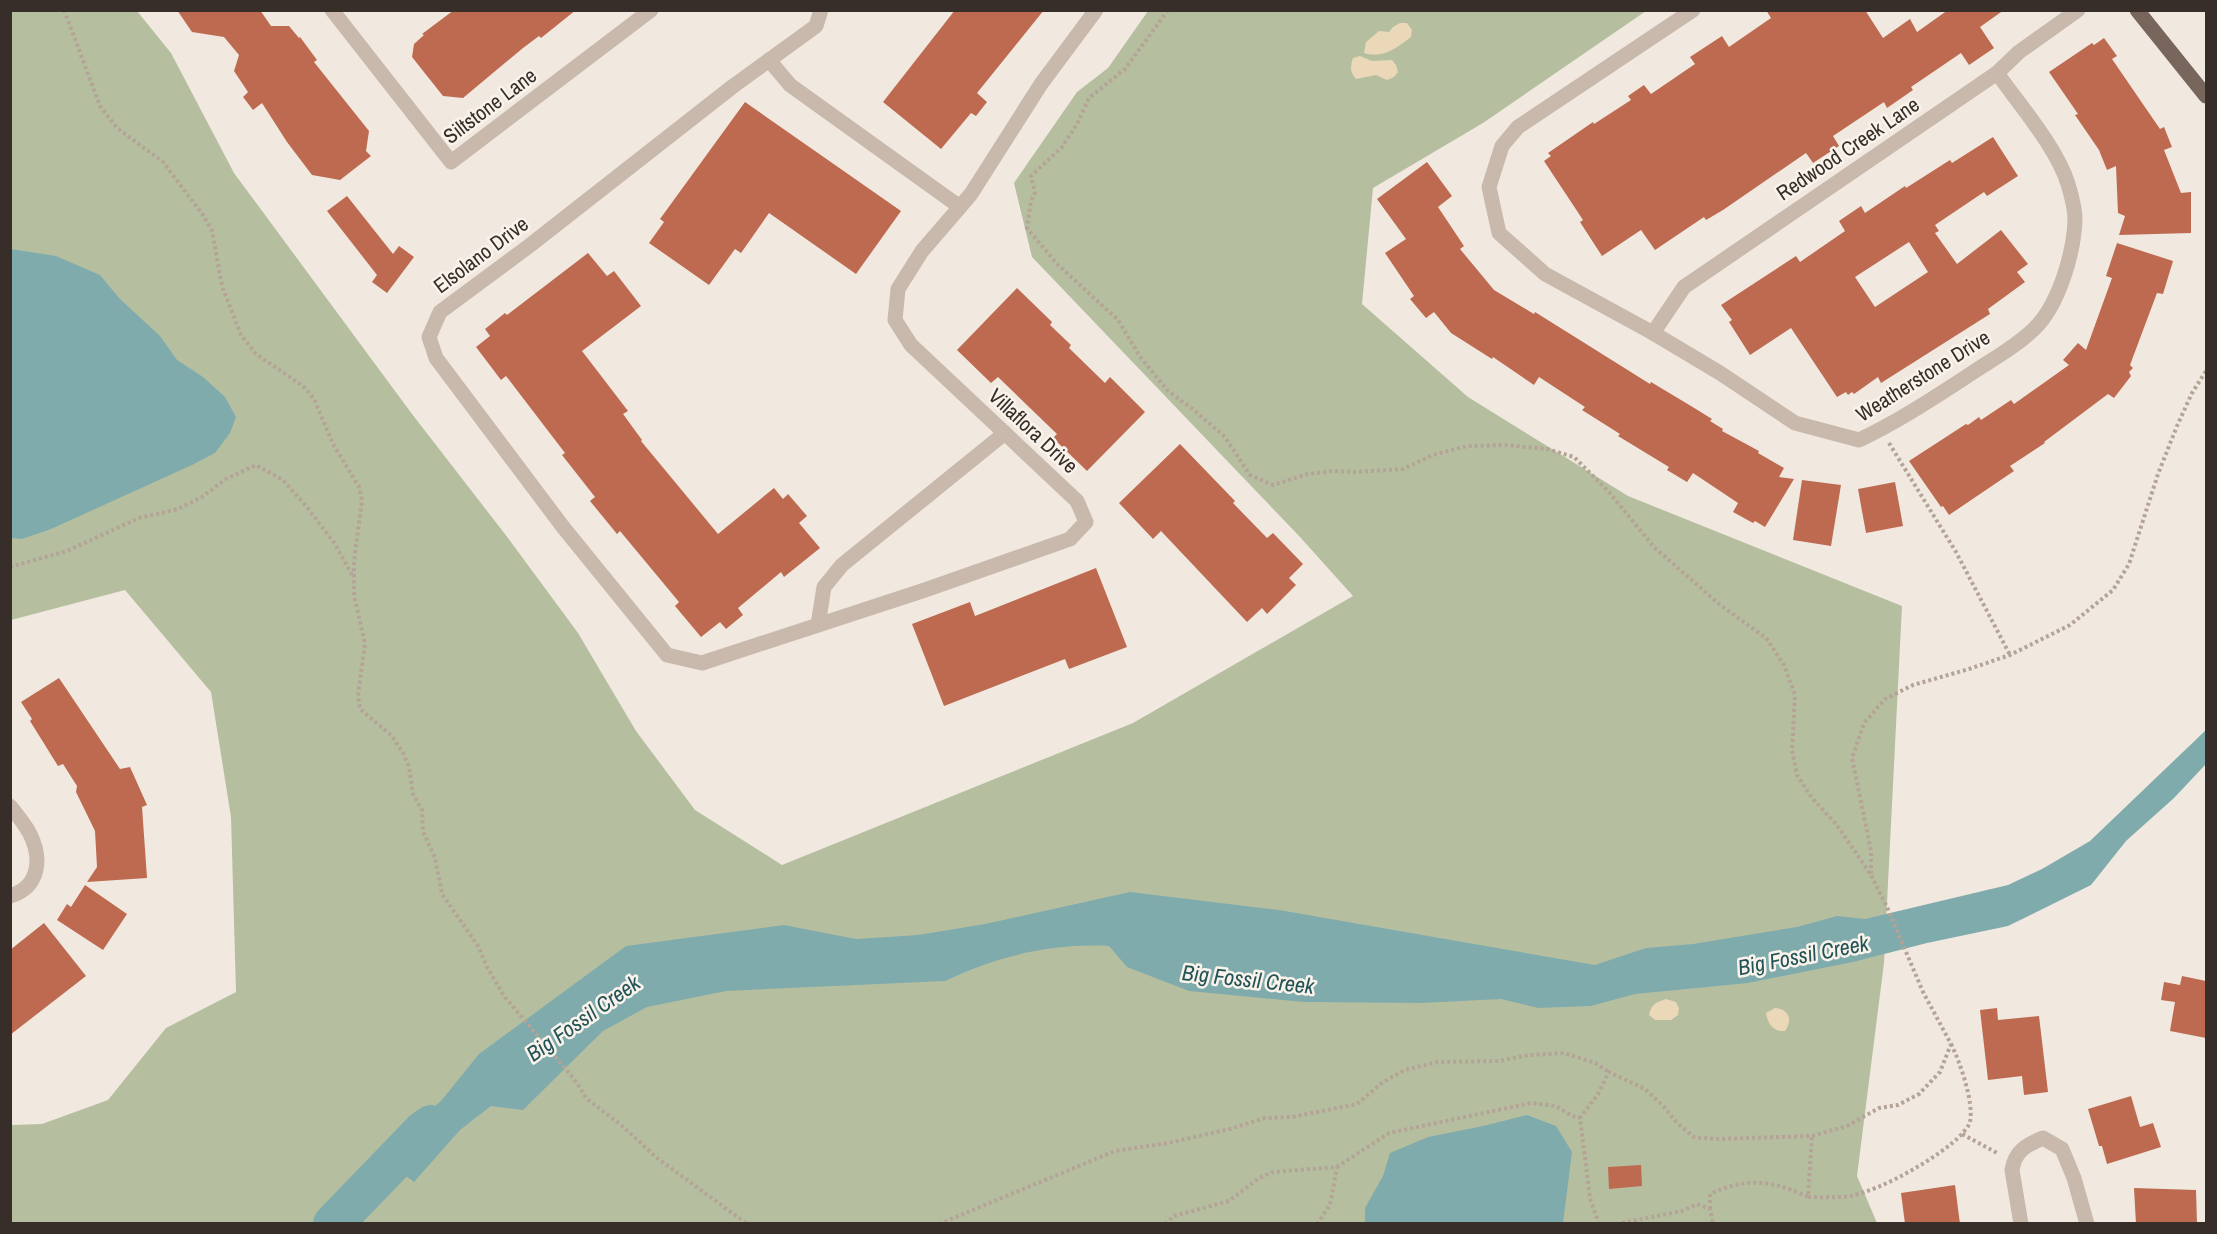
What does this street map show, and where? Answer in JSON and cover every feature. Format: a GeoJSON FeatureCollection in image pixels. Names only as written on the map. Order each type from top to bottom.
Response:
{"type":"FeatureCollection","features":[{"type":"Feature","properties":{"kind":"main road"},"geometry":{"type":"LineString","coordinates":[[2137,10],[2206,96]]}},
{"type":"Feature","properties":{"kind":"street","name":"Siltstone Lane"},"geometry":{"type":"LineString","coordinates":[[332,10],[451,162],[651,10]]}},
{"type":"Feature","properties":{"kind":"street","name":"Elsolano Drive"},"geometry":{"type":"LineString","coordinates":[[667,655],[563,527],[435,358],[429,337],[440,312],[529,246],[732,87],[816,26],[821,10]]}},
{"type":"Feature","properties":{"kind":"street","name":"Villaflora Drive"},"geometry":{"type":"LineString","coordinates":[[667,655],[702,663],[925,590],[1070,539],[1086,522],[1077,501],[911,345],[895,320],[898,289],[922,251],[971,194],[1041,84],[1096,10]]}},
{"type":"Feature","properties":{"kind":"street","name":"Weatherstone Drive"},"geometry":{"type":"LineString","coordinates":[[1693,10],[1518,127],[1502,146],[1490,187],[1499,233],[1545,274],[1653,333],[1720,373],[1795,423],[1859,440],[1881,429],[2004,352],[2035,328],[2046,313],[2064,276],[2071,252],[2075,217],[2067,182],[2050,148],[1997,73]]}},
{"type":"Feature","properties":{"kind":"street","name":"Redwood Creek Lane"},"geometry":{"type":"LineString","coordinates":[[1653,333],[1684,287],[1997,73],[2019,52],[2078,10]]}},
{"type":"Feature","properties":{"kind":"street"},"geometry":{"type":"LineString","coordinates":[[770,60],[790,85],[960,207]]}},
{"type":"Feature","properties":{"kind":"street"},"geometry":{"type":"LineString","coordinates":[[818,625],[824,587],[842,565],[1005,433]]}},
{"type":"Feature","properties":{"kind":"street"},"geometry":{"type":"LineString","coordinates":[[10,806],[29,833],[38,855],[37,871],[32,882],[19,893],[10,896]]}},
{"type":"Feature","properties":{"kind":"street"},"geometry":{"type":"LineString","coordinates":[[2021,1224],[2012,1170],[2013,1161],[2027,1144],[2043,1138],[2062,1149],[2074,1178],[2087,1224]]}},
{"type":"Feature","properties":{"kind":"path"},"geometry":{"type":"LineString","coordinates":[[64,10],[100,106],[117,128],[164,162],[212,231],[222,286],[241,335],[256,354],[303,386],[314,399],[333,444],[359,486],[362,500],[354,561],[354,596],[365,643],[358,696],[360,709],[391,735],[404,753],[409,767],[413,794],[422,810],[423,831],[435,858],[442,894],[478,946],[504,996],[574,1079],[587,1099],[621,1125],[657,1158],[747,1224]]}},
{"type":"Feature","properties":{"kind":"path"},"geometry":{"type":"LineString","coordinates":[[1168,10],[1125,69],[1089,98],[1077,124],[1062,147],[1031,176],[1035,193],[1031,201],[1027,228],[1057,264],[1118,320],[1141,358],[1168,391],[1226,437],[1250,475],[1273,484],[1324,472],[1403,469],[1433,455],[1467,446],[1516,446],[1547,449],[1574,458],[1608,491],[1654,547],[1719,604],[1766,638],[1784,664],[1795,695],[1792,750],[1797,775],[1812,798],[1836,824],[1871,875],[1923,992],[1960,1064],[1968,1097],[1970,1122],[1947,1149],[1883,1184],[1850,1196],[1808,1197],[1791,1189],[1756,1181],[1728,1186],[1710,1194],[1713,1224]]}},
{"type":"Feature","properties":{"kind":"path"},"geometry":{"type":"LineString","coordinates":[[1871,875],[1871,851],[1852,758],[1864,723],[1885,699],[1913,685],[2010,655],[2070,625],[2113,590],[2129,564],[2158,474],[2177,426],[2192,393],[2206,371]]}},
{"type":"Feature","properties":{"kind":"path"},"geometry":{"type":"LineString","coordinates":[[1881,429],[1956,552],[2010,655]]}},
{"type":"Feature","properties":{"kind":"path"},"geometry":{"type":"LineString","coordinates":[[10,567],[67,551],[139,518],[178,509],[202,497],[226,479],[256,465],[283,480],[306,506],[335,544],[354,579]]}},
{"type":"Feature","properties":{"kind":"path"},"geometry":{"type":"LineString","coordinates":[[939,1224],[971,1208],[1115,1151],[1168,1143],[1230,1129],[1265,1118],[1292,1117],[1357,1104],[1383,1082],[1405,1070],[1437,1062],[1499,1061],[1529,1055],[1564,1053],[1595,1063],[1645,1089],[1677,1123],[1694,1137],[1715,1139],[1812,1137],[1846,1126],[1879,1108],[1898,1105],[1918,1094],[1940,1072],[1951,1044]]}},
{"type":"Feature","properties":{"kind":"path"},"geometry":{"type":"LineString","coordinates":[[1599,1224],[1590,1198],[1580,1118],[1598,1094],[1609,1072]]}},
{"type":"Feature","properties":{"kind":"path"},"geometry":{"type":"LineString","coordinates":[[1165,1224],[1174,1216],[1229,1201],[1259,1178],[1273,1172],[1337,1167],[1389,1133],[1466,1115],[1532,1103],[1556,1106],[1580,1118]]}},
{"type":"Feature","properties":{"kind":"path"},"geometry":{"type":"LineString","coordinates":[[1962,1134],[2013,1161]]}},
{"type":"Feature","properties":{"kind":"path"},"geometry":{"type":"LineString","coordinates":[[1808,1197],[1812,1137]]}},
{"type":"Feature","properties":{"kind":"path"},"geometry":{"type":"LineString","coordinates":[[1317,1224],[1330,1205],[1337,1167]]}},
{"type":"Feature","properties":{"kind":"path"},"geometry":{"type":"LineString","coordinates":[[1616,1224],[1682,1212],[1697,1204],[1710,1209]]}},
{"type":"Feature","properties":{"kind":"green space"},"geometry":{"type":"Polygon","coordinates":[[[11,11],[137,11],[171,53],[234,173],[578,633],[636,731],[695,810],[782,865],[1133,723],[1353,596],[1300,537],[1032,257],[1014,183],[1077,92],[1108,68],[1148,11],[1646,11],[1483,123],[1373,188],[1362,304],[1468,397],[1628,496],[1902,606],[1884,963],[1857,1176],[1877,1223],[11,1223],[11,1125],[42,1124],[108,1100],[166,1028],[236,992],[231,817],[211,692],[125,590],[11,620],[11,11]]]}},
{"type":"Feature","properties":{"kind":"sand"},"geometry":{"type":"Polygon","coordinates":[[[1400,23],[1407,23],[1412,30],[1411,37],[1383,53],[1377,55],[1364,53],[1366,42],[1379,31],[1389,32],[1400,23]]]}},
{"type":"Feature","properties":{"kind":"sand"},"geometry":{"type":"Polygon","coordinates":[[[1360,56],[1372,61],[1392,60],[1398,72],[1387,80],[1376,75],[1356,79],[1351,64],[1353,58],[1360,56]]]}},
{"type":"Feature","properties":{"kind":"sand"},"geometry":{"type":"Polygon","coordinates":[[[1666,999],[1676,1002],[1679,1008],[1678,1015],[1671,1020],[1655,1020],[1649,1015],[1653,1006],[1666,999]]]}},
{"type":"Feature","properties":{"kind":"sand"},"geometry":{"type":"Polygon","coordinates":[[[1775,1008],[1784,1010],[1788,1016],[1789,1023],[1785,1031],[1774,1029],[1768,1021],[1766,1013],[1775,1008]]]}},
{"type":"Feature","properties":{"kind":"water"},"geometry":{"type":"Polygon","coordinates":[[[11,249],[56,256],[100,275],[120,299],[160,336],[177,360],[203,377],[225,397],[236,417],[230,433],[215,453],[51,529],[22,539],[10,538],[11,249]]]}},
{"type":"Feature","properties":{"kind":"water"},"geometry":{"type":"Polygon","coordinates":[[[2206,730],[2206,764],[2174,798],[2126,841],[2091,885],[2008,926],[1853,962],[1748,983],[1635,994],[1591,1006],[1538,1008],[1501,999],[1421,1003],[1304,1002],[1189,991],[1127,967],[1109,946],[1067,947],[1025,953],[965,972],[945,981],[726,991],[647,1007],[603,1031],[523,1110],[491,1106],[460,1130],[414,1182],[378,1155],[441,1101],[479,1054],[626,946],[784,925],[856,939],[918,935],[985,924],[1130,892],[1279,910],[1595,965],[1646,948],[1693,944],[1797,927],[1837,916],[1865,919],[2008,885],[2042,869],[2090,841],[2206,730]]]}},
{"type":"Feature","properties":{"kind":"water"},"geometry":{"type":"Polygon","coordinates":[[[1527,1115],[1556,1126],[1572,1152],[1563,1223],[1365,1223],[1365,1208],[1383,1176],[1390,1153],[1428,1137],[1527,1115]]]}},
{"type":"Feature","properties":{"kind":"building"},"geometry":{"type":"Polygon","coordinates":[[[177,10],[260,10],[271,26],[289,26],[300,37],[317,60],[314,62],[369,131],[366,151],[371,156],[340,180],[312,175],[262,103],[253,110],[243,97],[248,92],[234,71],[239,55],[224,37],[192,32],[177,10]]]}},
{"type":"Feature","properties":{"kind":"building"},"geometry":{"type":"Polygon","coordinates":[[[454,10],[576,10],[541,38],[539,36],[523,48],[463,98],[443,96],[412,57],[414,44],[424,35],[422,34],[454,10]]]}},
{"type":"Feature","properties":{"kind":"building"},"geometry":{"type":"Polygon","coordinates":[[[955,10],[1044,10],[977,93],[987,102],[976,116],[971,113],[941,149],[883,102],[955,10]]]}},
{"type":"Feature","properties":{"kind":"building"},"geometry":{"type":"Polygon","coordinates":[[[1766,10],[1865,10],[1883,38],[1910,19],[1917,32],[1948,10],[2004,10],[1980,27],[1994,48],[1969,65],[1961,53],[1911,87],[1913,90],[1887,108],[1884,102],[1833,136],[1839,146],[1813,163],[1806,153],[1723,210],[1706,220],[1704,217],[1655,250],[1641,230],[1602,256],[1580,222],[1583,220],[1544,161],[1551,156],[1548,153],[1593,122],[1594,124],[1631,100],[1628,96],[1644,85],[1651,94],[1695,64],[1690,57],[1722,36],[1729,47],[1771,18],[1766,10]]]}},
{"type":"Feature","properties":{"kind":"building"},"geometry":{"type":"Polygon","coordinates":[[[2104,38],[2117,56],[2112,59],[2160,129],[2164,127],[2172,147],[2164,150],[2181,193],[2191,192],[2191,233],[2119,235],[2125,216],[2118,213],[2116,166],[2107,170],[2099,150],[2075,115],[2078,114],[2049,72],[2092,43],[2094,45],[2104,38]]]}},
{"type":"Feature","properties":{"kind":"building"},"geometry":{"type":"Polygon","coordinates":[[[745,102],[901,211],[856,274],[769,213],[741,253],[735,249],[709,285],[649,243],[664,222],[660,219],[745,102]]]}},
{"type":"Feature","properties":{"kind":"building"},"geometry":{"type":"Polygon","coordinates":[[[1993,137],[2018,176],[1987,196],[1984,192],[1935,225],[1939,231],[1935,233],[1957,264],[2001,230],[2028,264],[2017,272],[2025,282],[1988,309],[1990,314],[1881,383],[1878,377],[1854,394],[1852,392],[1848,395],[1846,392],[1837,397],[1791,328],[1750,355],[1729,322],[1732,320],[1721,305],[1796,256],[1800,262],[1845,231],[1839,221],[1861,206],[1865,213],[1950,160],[1952,163],[1993,137]],[[1909,242],[1855,277],[1875,307],[1928,272],[1909,242]]]}},
{"type":"Feature","properties":{"kind":"building"},"geometry":{"type":"Polygon","coordinates":[[[1427,162],[1452,196],[1438,207],[1464,246],[1460,249],[1494,290],[1534,314],[1535,312],[1650,384],[1651,382],[1691,406],[1712,419],[1710,421],[1723,429],[1722,431],[1784,468],[1779,477],[1794,479],[1765,527],[1733,512],[1738,503],[1693,473],[1687,482],[1667,470],[1669,467],[1618,436],[1620,434],[1582,410],[1585,407],[1539,377],[1534,385],[1493,357],[1492,359],[1451,333],[1434,312],[1426,318],[1410,299],[1414,296],[1385,253],[1406,239],[1377,199],[1427,162]]]}},
{"type":"Feature","properties":{"kind":"building"},"geometry":{"type":"Polygon","coordinates":[[[347,196],[393,254],[399,246],[414,257],[387,293],[372,282],[377,275],[327,211],[347,196]]]}},
{"type":"Feature","properties":{"kind":"building"},"geometry":{"type":"Polygon","coordinates":[[[2117,243],[2173,261],[2163,294],[2157,293],[2130,365],[2133,368],[2129,372],[2131,376],[2114,398],[2108,394],[2045,443],[2010,466],[2014,471],[1949,515],[1909,461],[1966,424],[1968,425],[1979,417],[1981,420],[2011,400],[2014,404],[2069,365],[2063,360],[2078,343],[2086,350],[2112,278],[2106,276],[2117,243]]]}},
{"type":"Feature","properties":{"kind":"building"},"geometry":{"type":"Polygon","coordinates":[[[588,253],[607,276],[614,271],[641,306],[582,351],[628,411],[623,414],[641,441],[718,534],[774,488],[783,499],[788,494],[807,516],[799,523],[820,548],[784,577],[781,572],[738,608],[743,615],[726,629],[720,622],[701,637],[675,606],[679,602],[620,531],[617,534],[590,501],[595,497],[562,455],[565,453],[506,376],[501,380],[476,347],[490,336],[485,329],[588,253]]]}},
{"type":"Feature","properties":{"kind":"building"},"geometry":{"type":"Polygon","coordinates":[[[1017,288],[1052,322],[1050,325],[1071,345],[1069,348],[1105,383],[1110,377],[1145,412],[1087,471],[1053,438],[1057,434],[998,377],[991,383],[957,350],[1017,288]]]}},
{"type":"Feature","properties":{"kind":"building"},"geometry":{"type":"Polygon","coordinates":[[[1180,444],[1267,538],[1273,533],[1303,564],[1289,578],[1296,585],[1267,614],[1262,608],[1247,622],[1161,531],[1153,539],[1119,503],[1180,444]]]}},
{"type":"Feature","properties":{"kind":"building"},"geometry":{"type":"Polygon","coordinates":[[[1802,480],[1841,485],[1831,546],[1793,540],[1802,480]]]}},
{"type":"Feature","properties":{"kind":"building"},"geometry":{"type":"Polygon","coordinates":[[[1895,482],[1903,526],[1866,533],[1858,489],[1895,482]]]}},
{"type":"Feature","properties":{"kind":"building"},"geometry":{"type":"Polygon","coordinates":[[[1096,568],[1127,647],[1069,669],[1065,659],[944,706],[912,624],[970,602],[975,616],[1096,568]]]}},
{"type":"Feature","properties":{"kind":"building"},"geometry":{"type":"Polygon","coordinates":[[[59,678],[120,769],[130,767],[147,805],[142,807],[147,878],[87,882],[97,867],[95,831],[76,792],[77,786],[63,764],[58,766],[21,702],[59,678]]]}},
{"type":"Feature","properties":{"kind":"building"},"geometry":{"type":"Polygon","coordinates":[[[85,885],[127,914],[103,950],[57,920],[67,904],[71,907],[85,885]]]}},
{"type":"Feature","properties":{"kind":"building"},"geometry":{"type":"Polygon","coordinates":[[[44,923],[86,976],[10,1035],[10,950],[44,923]]]}},
{"type":"Feature","properties":{"kind":"building"},"geometry":{"type":"Polygon","coordinates":[[[2182,976],[2206,981],[2206,1038],[2170,1031],[2175,1002],[2161,1000],[2164,982],[2180,985],[2182,976]]]}},
{"type":"Feature","properties":{"kind":"building"},"geometry":{"type":"Polygon","coordinates":[[[1997,1008],[1998,1020],[2039,1016],[2048,1092],[2024,1095],[2022,1076],[1988,1080],[1980,1010],[1997,1008]]]}},
{"type":"Feature","properties":{"kind":"building"},"geometry":{"type":"Polygon","coordinates":[[[2131,1096],[2140,1127],[2153,1123],[2161,1147],[2107,1164],[2088,1109],[2131,1096]]]}},
{"type":"Feature","properties":{"kind":"building"},"geometry":{"type":"Polygon","coordinates":[[[1641,1165],[1642,1186],[1609,1189],[1608,1167],[1641,1165]]]}},
{"type":"Feature","properties":{"kind":"building"},"geometry":{"type":"Polygon","coordinates":[[[1955,1185],[1960,1224],[1905,1224],[1901,1193],[1955,1185]]]}},
{"type":"Feature","properties":{"kind":"building"},"geometry":{"type":"Polygon","coordinates":[[[2134,1188],[2196,1190],[2197,1224],[2136,1224],[2134,1188]]]}},
{"type":"Feature","properties":{"kind":"waterway","name":"Big Fossil Creek"},"geometry":{"type":"LineString","coordinates":[[333,1224],[431,1125]]}}]}
